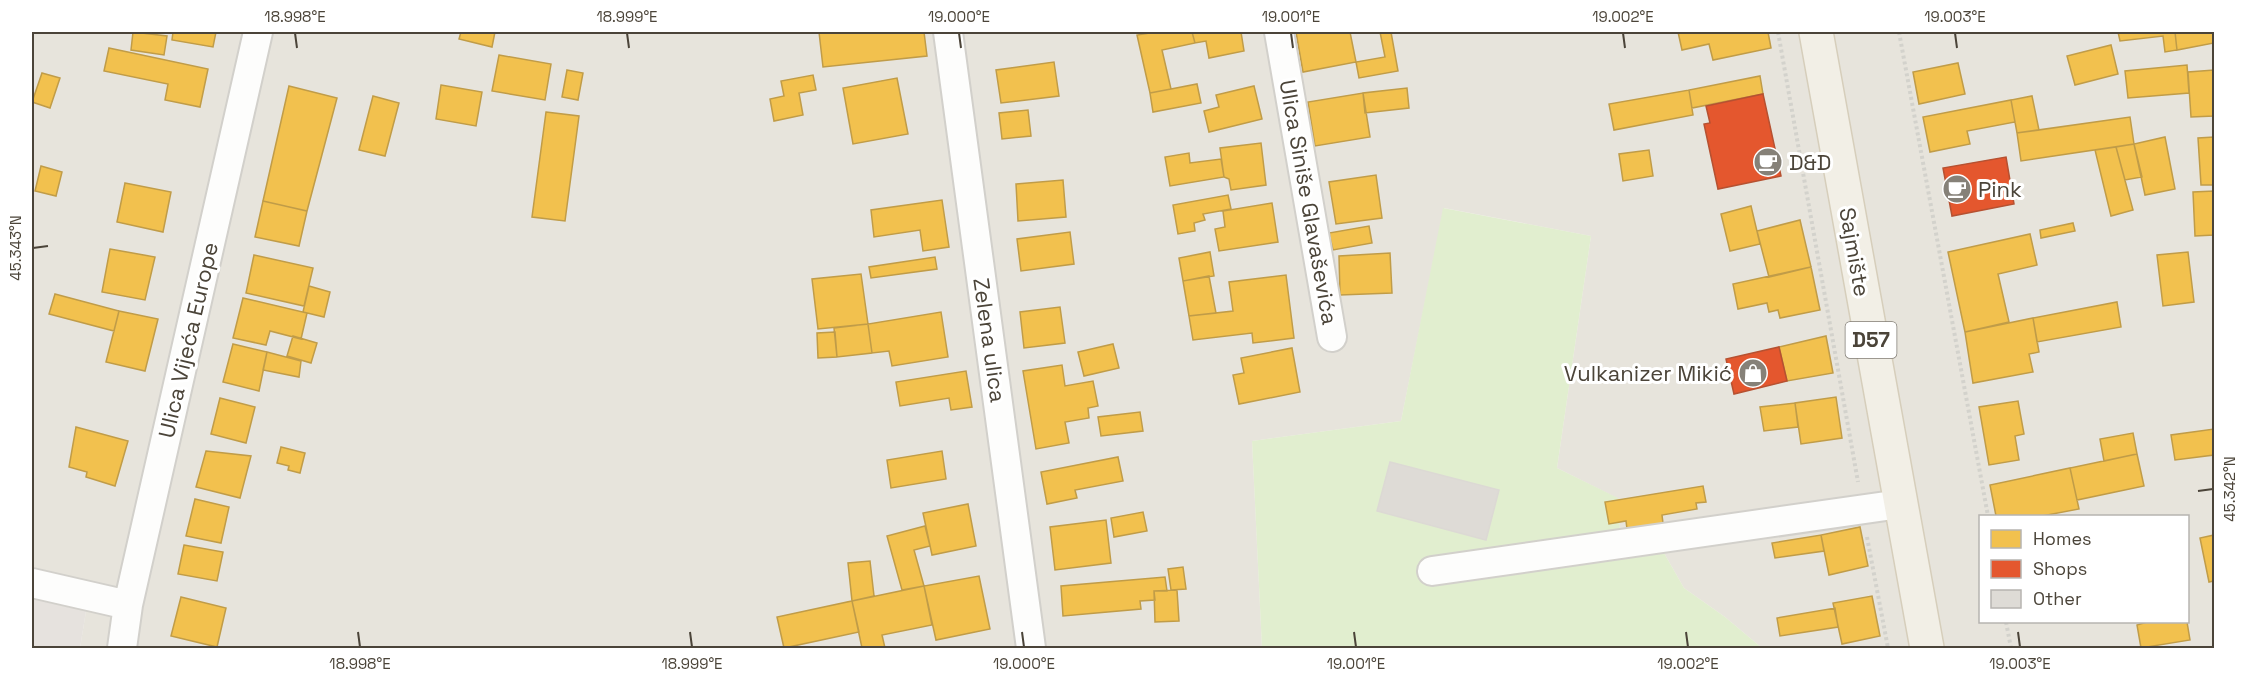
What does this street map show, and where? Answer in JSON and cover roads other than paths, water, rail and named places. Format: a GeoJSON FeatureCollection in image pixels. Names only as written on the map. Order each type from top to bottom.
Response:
{"type":"FeatureCollection","features":[{"type":"Feature","properties":{"kind":"main road","name":"Sajmište"},"geometry":{"type":"LineString","coordinates":[[1816,32],[1927,648]]}},
{"type":"Feature","properties":{"kind":"street","name":"Ulica Vijeća Europe"},"geometry":{"type":"LineString","coordinates":[[122,648],[128,605],[258,32]]}},
{"type":"Feature","properties":{"kind":"street","name":"Zelena ulica"},"geometry":{"type":"LineString","coordinates":[[948,32],[1031,648]]}},
{"type":"Feature","properties":{"kind":"street","name":"Ulica Siniše Glavaševića"},"geometry":{"type":"LineString","coordinates":[[1279,32],[1332,337]]}},
{"type":"Feature","properties":{"kind":"street"},"geometry":{"type":"LineString","coordinates":[[1432,571],[1900,504]]}},
{"type":"Feature","properties":{"kind":"street"},"geometry":{"type":"LineString","coordinates":[[32,583],[128,605]]}},
{"type":"Feature","properties":{"kind":"place","name":"D&D"},"geometry":{"type":"Point","coordinates":[1768,162]}},
{"type":"Feature","properties":{"kind":"place","name":"Pink"},"geometry":{"type":"Point","coordinates":[1957,189]}},
{"type":"Feature","properties":{"kind":"place","name":"Vulkanizer Mikić"},"geometry":{"type":"Point","coordinates":[1753,373]}}]}
